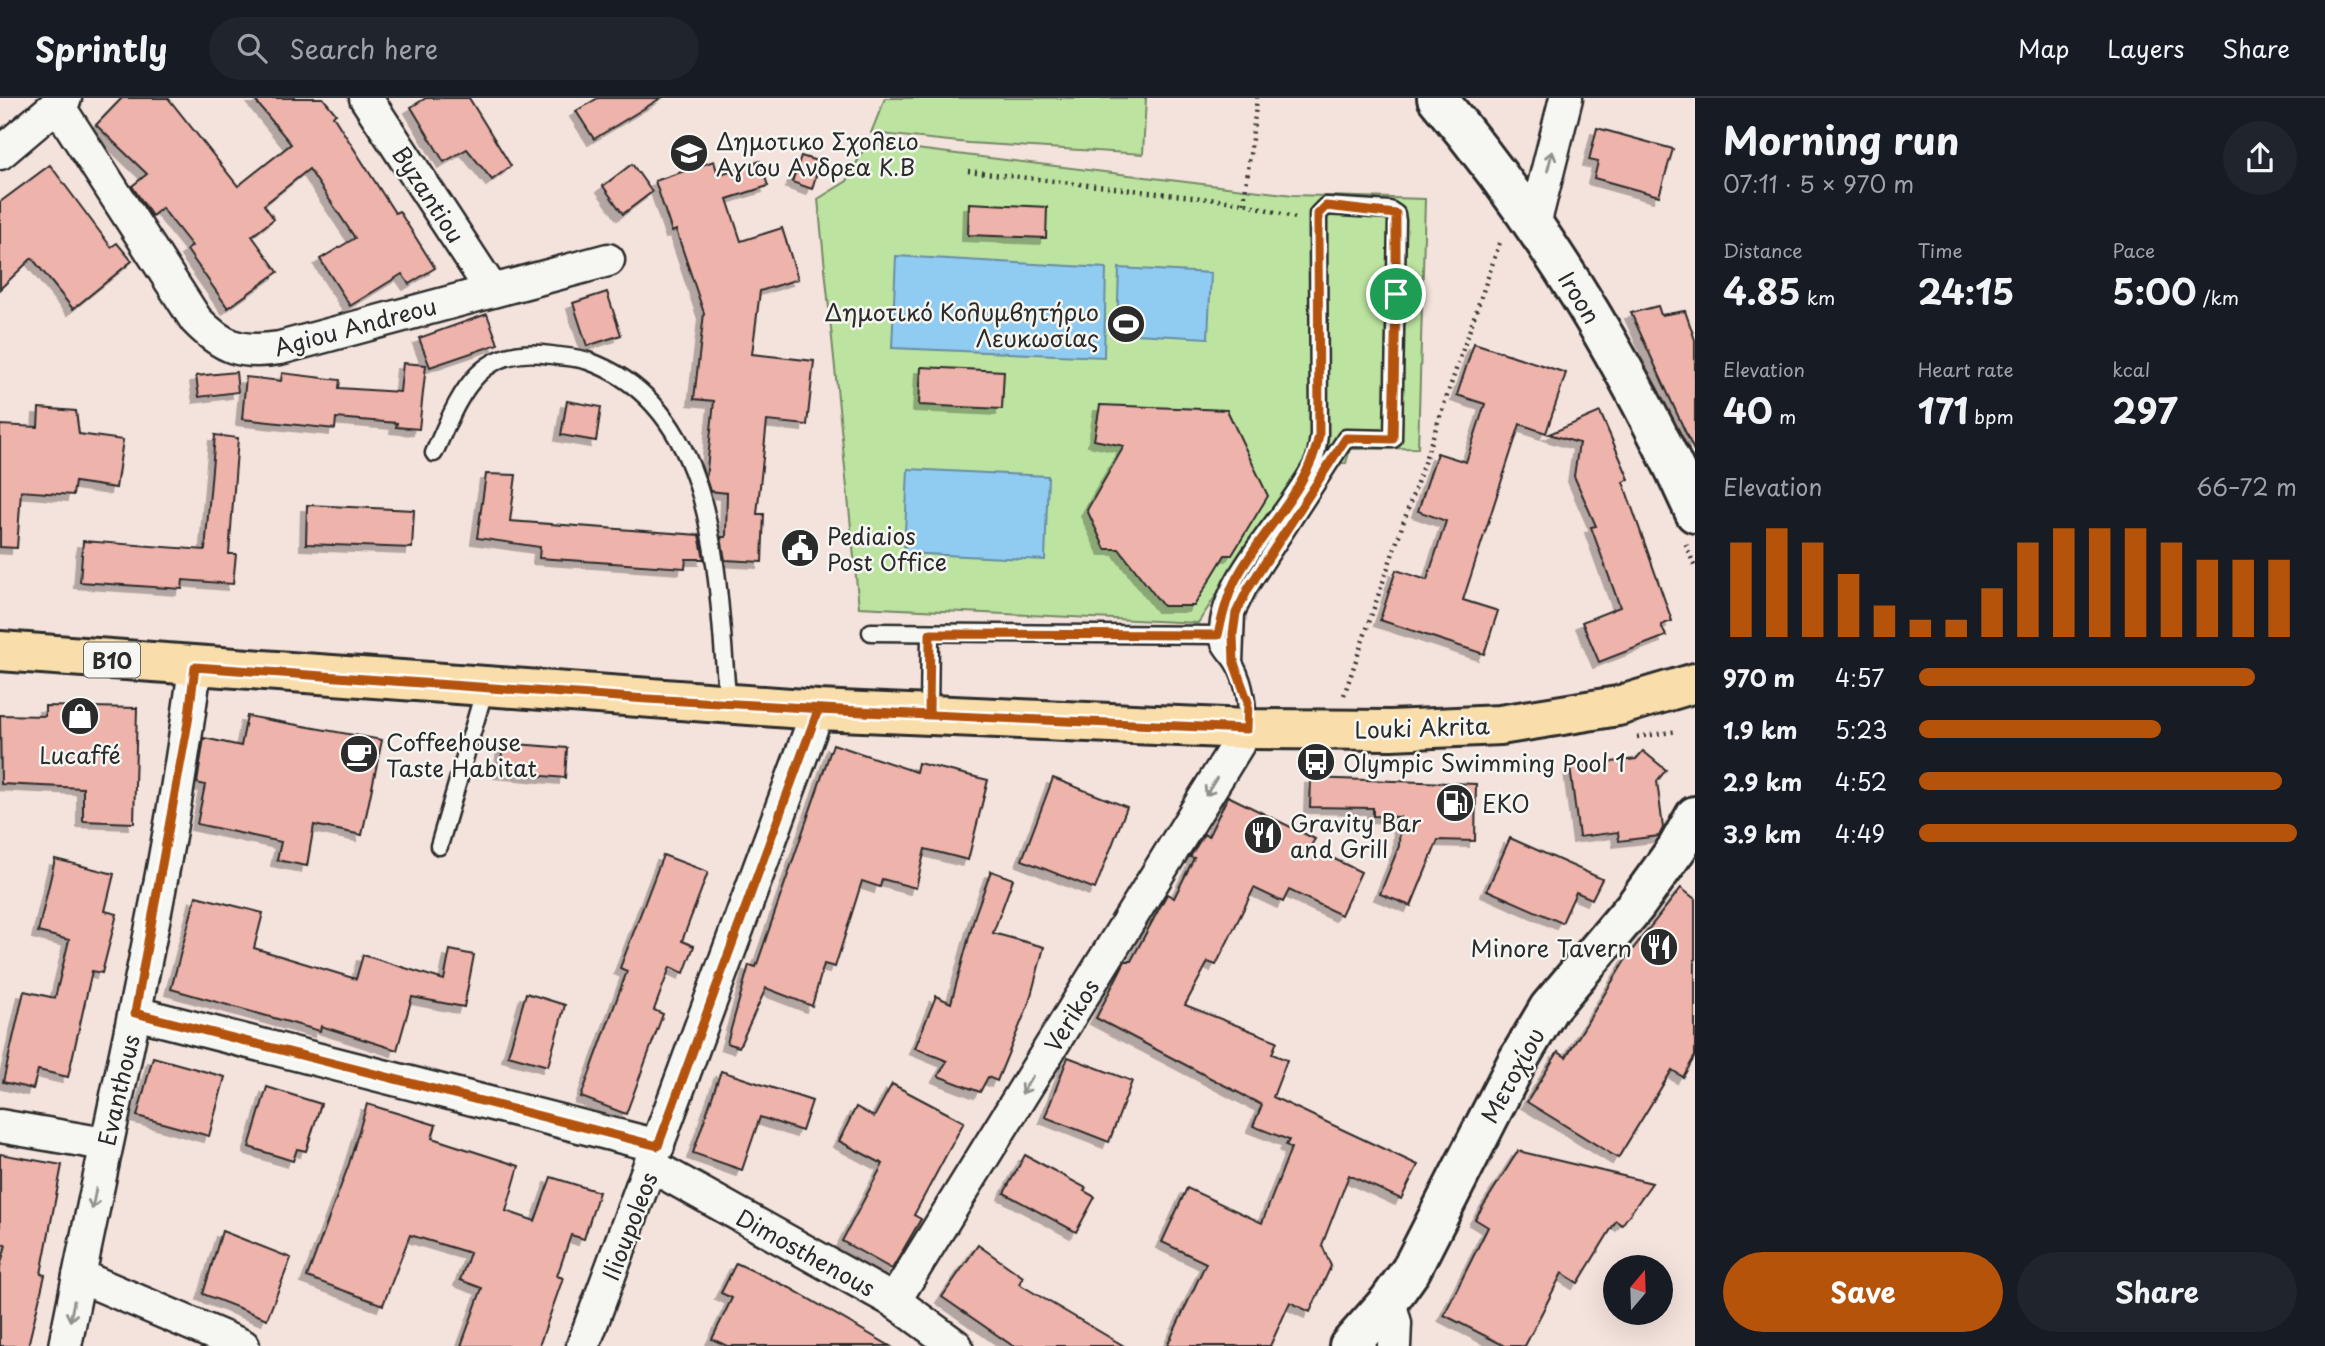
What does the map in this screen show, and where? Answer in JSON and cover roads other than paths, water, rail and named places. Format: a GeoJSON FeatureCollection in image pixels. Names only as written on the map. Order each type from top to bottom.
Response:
{"type":"FeatureCollection","features":[{"type":"Feature","properties":{"kind":"main road","name":"B10"},"geometry":{"type":"LineString","coordinates":[[0,652],[209,668]]}},
{"type":"Feature","properties":{"kind":"main road","name":"Louki Akrita"},"geometry":{"type":"LineString","coordinates":[[209,668],[728,705],[1247,729],[1391,730],[1500,725],[1618,706],[1695,683]]}},
{"type":"Feature","properties":{"kind":"street","name":"Byzantiou"},"geometry":{"type":"LineString","coordinates":[[366,98],[491,289]]}},
{"type":"Feature","properties":{"kind":"street","name":"Iroon"},"geometry":{"type":"LineString","coordinates":[[1437,98],[1518,232],[1625,369],[1695,513]]}},
{"type":"Feature","properties":{"kind":"street"},"geometry":{"type":"LineString","coordinates":[[1518,232],[1566,98]]}},
{"type":"Feature","properties":{"kind":"street","name":"Agiou Andreou"},"geometry":{"type":"LineString","coordinates":[[61,101],[197,320],[212,337],[233,348],[256,352],[279,348],[491,289],[608,260]]}},
{"type":"Feature","properties":{"kind":"street"},"geometry":{"type":"LineString","coordinates":[[0,153],[61,101]]}},
{"type":"Feature","properties":{"kind":"street","name":"Evanthous"},"geometry":{"type":"LineString","coordinates":[[65,1346],[105,1144],[135,1013],[186,732],[209,668]]}},
{"type":"Feature","properties":{"kind":"street","name":"Ilioupoleos"},"geometry":{"type":"LineString","coordinates":[[583,1346],[818,710]]}},
{"type":"Feature","properties":{"kind":"street","name":"Verikos"},"geometry":{"type":"LineString","coordinates":[[894,1301],[1247,729]]}},
{"type":"Feature","properties":{"kind":"street","name":"Μετοχίου"},"geometry":{"type":"LineString","coordinates":[[1349,1346],[1390,1301],[1417,1259],[1517,1062],[1549,1008],[1636,905],[1677,848],[1695,816]]}},
{"type":"Feature","properties":{"kind":"street","name":"Dimosthenous"},"geometry":{"type":"LineString","coordinates":[[135,1013],[655,1156],[894,1301],[956,1346]]}},
{"type":"Feature","properties":{"kind":"street"},"geometry":{"type":"LineString","coordinates":[[0,1126],[105,1144]]}},
{"type":"Feature","properties":{"kind":"street"},"geometry":{"type":"LineString","coordinates":[[79,1276],[243,1346]]}},
{"type":"Feature","properties":{"kind":"street"},"geometry":{"type":"LineString","coordinates":[[1390,1301],[1395,1323],[1394,1346]]}},
{"type":"Feature","properties":{"kind":"lane"},"geometry":{"type":"LineString","coordinates":[[1234,663],[1236,613],[1248,589],[1346,438],[1393,439],[1396,214],[1326,206],[1318,214],[1319,435],[1315,460],[1234,582],[1223,610],[1218,635],[1223,650],[1234,663],[1248,702],[1247,729]]}},
{"type":"Feature","properties":{"kind":"lane"},"geometry":{"type":"LineString","coordinates":[[434,453],[463,389],[480,369],[505,357],[541,353],[587,361],[636,387],[670,425],[710,521],[728,705]]}},
{"type":"Feature","properties":{"kind":"lane"},"geometry":{"type":"LineString","coordinates":[[871,632],[1218,635]]}},
{"type":"Feature","properties":{"kind":"lane"},"geometry":{"type":"LineString","coordinates":[[929,715],[930,634]]}},
{"type":"Feature","properties":{"kind":"lane"},"geometry":{"type":"LineString","coordinates":[[439,846],[485,688]]}},
{"type":"Feature","properties":{"kind":"water"},"geometry":{"type":"Polygon","coordinates":[[[896,256],[1106,268],[1104,357],[892,348],[896,256]]]}},
{"type":"Feature","properties":{"kind":"water"},"geometry":{"type":"Polygon","coordinates":[[[1119,268],[1211,273],[1208,338],[1117,333],[1119,268]]]}},
{"type":"Feature","properties":{"kind":"water"},"geometry":{"type":"Polygon","coordinates":[[[908,469],[1048,476],[1045,560],[904,553],[908,469]]]}},
{"type":"Feature","properties":{"kind":"place","name":"Δημοτικο Σχολειο Αγιου Ανδρεα Κ.Β"},"geometry":{"type":"Point","coordinates":[689,153]}},
{"type":"Feature","properties":{"kind":"place","name":"Δημοτικό Κολυμβητήριο Λευκωσίας"},"geometry":{"type":"Point","coordinates":[1126,324]}},
{"type":"Feature","properties":{"kind":"place","name":"Pediaios Post Office"},"geometry":{"type":"Point","coordinates":[800,548]}},
{"type":"Feature","properties":{"kind":"place","name":"Lucaffé"},"geometry":{"type":"Point","coordinates":[80,716]}},
{"type":"Feature","properties":{"kind":"place","name":"Coffeehouse Taste Habitat"},"geometry":{"type":"Point","coordinates":[359,754]}},
{"type":"Feature","properties":{"kind":"place","name":"Olympic Swimming Pool 1"},"geometry":{"type":"Point","coordinates":[1316,762]}},
{"type":"Feature","properties":{"kind":"place","name":"EKO"},"geometry":{"type":"Point","coordinates":[1455,803]}},
{"type":"Feature","properties":{"kind":"place","name":"Gravity Bar and Grill"},"geometry":{"type":"Point","coordinates":[1263,835]}},
{"type":"Feature","properties":{"kind":"place","name":"Minore Tavern"},"geometry":{"type":"Point","coordinates":[1659,947]}}]}
